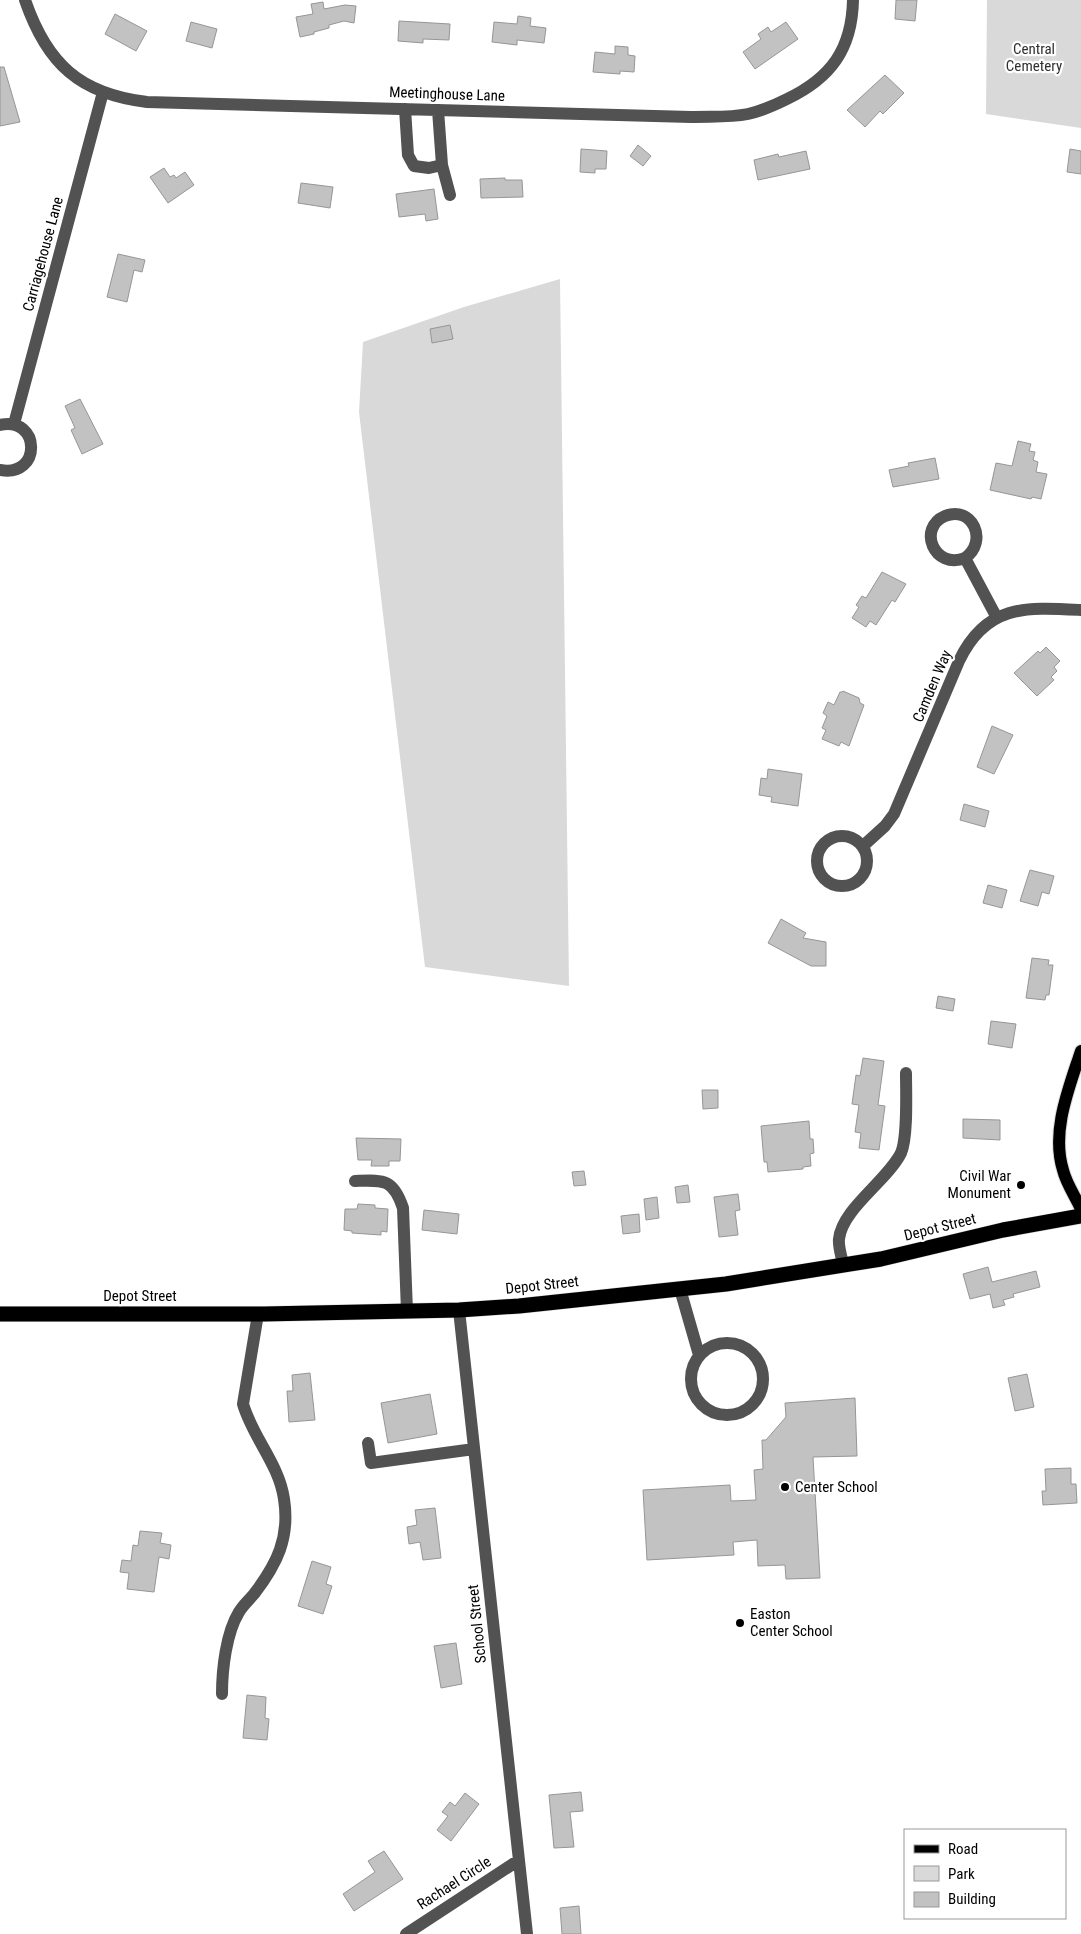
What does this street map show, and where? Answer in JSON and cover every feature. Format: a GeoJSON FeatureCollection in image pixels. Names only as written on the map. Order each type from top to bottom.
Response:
{"type":"FeatureCollection","features":[{"type":"Feature","properties":{"kind":"highway","name":"Depot Street"},"geometry":{"type":"LineString","coordinates":[[0,1314],[258,1314],[459,1310],[519,1306],[726,1284],[843,1266],[882,1259],[1003,1230],[1081,1216]]}},
{"type":"Feature","properties":{"kind":"main road"},"geometry":{"type":"LineString","coordinates":[[1081,1051],[1066,1096],[1059,1149],[1064,1176],[1081,1209]]}},
{"type":"Feature","properties":{"kind":"street","name":"Meetinghouse Lane"},"geometry":{"type":"LineString","coordinates":[[25,0],[37,31],[53,57],[74,76],[95,89],[128,100],[691,117],[748,114],[773,105],[811,86],[831,68],[845,46],[849,33],[853,0]]}},
{"type":"Feature","properties":{"kind":"street","name":"Carriagehouse Lane"},"geometry":{"type":"LineString","coordinates":[[14,424],[103,92]]}},
{"type":"Feature","properties":{"kind":"street"},"geometry":{"type":"LineString","coordinates":[[405,109],[408,154],[414,166],[429,168],[442,165]]}},
{"type":"Feature","properties":{"kind":"street"},"geometry":{"type":"LineString","coordinates":[[438,110],[442,165],[450,195]]}},
{"type":"Feature","properties":{"kind":"street"},"geometry":{"type":"LineString","coordinates":[[0,425],[14,424],[21,427],[30,438],[31,444],[29,458],[20,468],[7,471],[0,470]]}},
{"type":"Feature","properties":{"kind":"street"},"geometry":{"type":"LineString","coordinates":[[965,558],[997,618]]}},
{"type":"Feature","properties":{"kind":"street","name":"Camden Way"},"geometry":{"type":"LineString","coordinates":[[863,846],[885,826],[894,814],[966,649],[984,627],[997,618],[1012,612],[1031,608],[1081,610]]}},
{"type":"Feature","properties":{"kind":"street"},"geometry":{"type":"LineString","coordinates":[[845,836],[855,839],[863,846],[867,856],[867,866],[863,876],[855,883],[845,886],[834,885],[822,876],[817,867],[817,856],[825,842],[834,837],[845,836]]}},
{"type":"Feature","properties":{"kind":"street"},"geometry":{"type":"LineString","coordinates":[[843,1266],[839,1239],[845,1221],[891,1169],[902,1151],[906,1073]]}},
{"type":"Feature","properties":{"kind":"street"},"geometry":{"type":"LineString","coordinates":[[355,1181],[383,1180],[398,1192],[403,1208],[407,1311]]}},
{"type":"Feature","properties":{"kind":"street"},"geometry":{"type":"LineString","coordinates":[[680,1289],[699,1355],[693,1366],[691,1377],[692,1389],[698,1400],[706,1408],[716,1413],[728,1415],[740,1412],[750,1406],[758,1397],[762,1386],[762,1374],[759,1363],[752,1353],[742,1346],[731,1343],[708,1348],[699,1355]]}},
{"type":"Feature","properties":{"kind":"street","name":"School Street"},"geometry":{"type":"LineString","coordinates":[[459,1310],[527,1934]]}},
{"type":"Feature","properties":{"kind":"street"},"geometry":{"type":"LineString","coordinates":[[222,1694],[222,1674],[233,1627],[239,1612],[269,1575],[277,1560],[283,1544],[286,1526],[284,1498],[277,1474],[246,1415],[244,1404],[258,1314]]}},
{"type":"Feature","properties":{"kind":"street"},"geometry":{"type":"LineString","coordinates":[[368,1443],[370,1463],[474,1448]]}},
{"type":"Feature","properties":{"kind":"street","name":"Rachael Circle"},"geometry":{"type":"LineString","coordinates":[[406,1934],[519,1860]]}},
{"type":"Feature","properties":{"kind":"green space","name":"Central Cemetery"},"geometry":{"type":"Polygon","coordinates":[[[987,0],[1081,0],[1081,128],[986,114],[987,0]]]}},
{"type":"Feature","properties":{"kind":"green space"},"geometry":{"type":"Polygon","coordinates":[[[560,279],[569,986],[425,967],[359,412],[363,342],[464,307],[560,279]]]}},
{"type":"Feature","properties":{"kind":"building"},"geometry":{"type":"Polygon","coordinates":[[[896,0],[917,0],[915,21],[895,19],[896,0]]]}},
{"type":"Feature","properties":{"kind":"building"},"geometry":{"type":"Polygon","coordinates":[[[323,2],[324,9],[345,5],[356,6],[354,23],[344,21],[329,25],[329,28],[314,32],[314,34],[300,37],[296,17],[313,14],[311,4],[323,2]]]}},
{"type":"Feature","properties":{"kind":"building"},"geometry":{"type":"Polygon","coordinates":[[[115,14],[147,31],[136,51],[105,34],[115,14]]]}},
{"type":"Feature","properties":{"kind":"building"},"geometry":{"type":"Polygon","coordinates":[[[518,16],[531,18],[530,26],[546,28],[544,43],[517,40],[517,45],[492,42],[494,22],[517,24],[518,16]]]}},
{"type":"Feature","properties":{"kind":"building"},"geometry":{"type":"Polygon","coordinates":[[[399,21],[450,24],[449,40],[423,39],[423,43],[398,41],[399,21]]]}},
{"type":"Feature","properties":{"kind":"building"},"geometry":{"type":"Polygon","coordinates":[[[191,22],[217,29],[212,48],[186,41],[191,22]]]}},
{"type":"Feature","properties":{"kind":"building"},"geometry":{"type":"Polygon","coordinates":[[[786,22],[798,39],[755,69],[743,52],[761,39],[758,34],[768,27],[771,32],[786,22]]]}},
{"type":"Feature","properties":{"kind":"building"},"geometry":{"type":"Polygon","coordinates":[[[615,46],[628,47],[628,55],[635,56],[634,72],[620,71],[620,74],[593,72],[595,52],[615,54],[615,46]]]}},
{"type":"Feature","properties":{"kind":"building"},"geometry":{"type":"Polygon","coordinates":[[[0,67],[4,67],[20,122],[0,126],[0,67]]]}},
{"type":"Feature","properties":{"kind":"building"},"geometry":{"type":"Polygon","coordinates":[[[885,75],[904,93],[883,114],[880,111],[865,127],[847,110],[885,75]]]}},
{"type":"Feature","properties":{"kind":"building"},"geometry":{"type":"Polygon","coordinates":[[[638,145],[651,156],[643,166],[630,156],[638,145]]]}},
{"type":"Feature","properties":{"kind":"building"},"geometry":{"type":"Polygon","coordinates":[[[581,149],[607,151],[606,169],[595,169],[595,173],[580,172],[581,149]]]}},
{"type":"Feature","properties":{"kind":"building"},"geometry":{"type":"Polygon","coordinates":[[[1070,149],[1081,151],[1081,174],[1067,172],[1070,149]]]}},
{"type":"Feature","properties":{"kind":"building"},"geometry":{"type":"Polygon","coordinates":[[[806,151],[810,169],[758,180],[754,160],[778,154],[779,157],[806,151]]]}},
{"type":"Feature","properties":{"kind":"building"},"geometry":{"type":"Polygon","coordinates":[[[164,168],[170,177],[174,175],[176,178],[185,172],[194,185],[168,203],[150,177],[164,168]]]}},
{"type":"Feature","properties":{"kind":"building"},"geometry":{"type":"Polygon","coordinates":[[[505,178],[505,180],[522,180],[523,197],[481,198],[480,179],[505,178]]]}},
{"type":"Feature","properties":{"kind":"building"},"geometry":{"type":"Polygon","coordinates":[[[301,183],[333,187],[330,208],[298,203],[301,183]]]}},
{"type":"Feature","properties":{"kind":"building"},"geometry":{"type":"Polygon","coordinates":[[[434,189],[438,219],[426,221],[425,214],[399,217],[396,194],[434,189]]]}},
{"type":"Feature","properties":{"kind":"building"},"geometry":{"type":"Polygon","coordinates":[[[118,254],[145,260],[142,272],[134,270],[127,302],[107,297],[118,254]]]}},
{"type":"Feature","properties":{"kind":"building"},"geometry":{"type":"Polygon","coordinates":[[[450,325],[453,339],[432,343],[430,329],[450,325]]]}},
{"type":"Feature","properties":{"kind":"building"},"geometry":{"type":"Polygon","coordinates":[[[80,399],[103,444],[82,454],[71,430],[75,428],[65,406],[80,399]]]}},
{"type":"Feature","properties":{"kind":"building"},"geometry":{"type":"Polygon","coordinates":[[[1018,441],[1031,444],[1029,451],[1035,452],[1033,460],[1038,462],[1036,472],[1047,474],[1041,499],[1032,497],[1031,499],[990,490],[996,463],[1012,466],[1018,441]]]}},
{"type":"Feature","properties":{"kind":"building"},"geometry":{"type":"Polygon","coordinates":[[[935,458],[939,479],[893,487],[889,470],[909,466],[908,463],[935,458]]]}},
{"type":"Feature","properties":{"kind":"building"},"geometry":{"type":"Polygon","coordinates":[[[882,572],[906,584],[895,602],[892,600],[876,625],[870,621],[866,627],[852,618],[859,607],[856,605],[862,596],[866,598],[882,572]]]}},
{"type":"Feature","properties":{"kind":"building"},"geometry":{"type":"Polygon","coordinates":[[[1046,647],[1060,661],[1054,667],[1057,671],[1051,677],[1054,680],[1037,696],[1014,673],[1038,651],[1040,653],[1046,647]]]}},
{"type":"Feature","properties":{"kind":"building"},"geometry":{"type":"Polygon","coordinates":[[[843,691],[859,698],[860,703],[864,705],[849,746],[841,742],[839,746],[822,739],[826,730],[822,728],[827,716],[823,713],[828,702],[834,705],[840,692],[843,691]]]}},
{"type":"Feature","properties":{"kind":"building"},"geometry":{"type":"Polygon","coordinates":[[[992,726],[1013,735],[994,774],[977,767],[992,726]]]}},
{"type":"Feature","properties":{"kind":"building"},"geometry":{"type":"Polygon","coordinates":[[[768,769],[802,774],[798,806],[771,802],[772,797],[759,795],[761,778],[767,779],[768,769]]]}},
{"type":"Feature","properties":{"kind":"building"},"geometry":{"type":"Polygon","coordinates":[[[964,804],[989,811],[985,827],[960,820],[964,804]]]}},
{"type":"Feature","properties":{"kind":"building"},"geometry":{"type":"Polygon","coordinates":[[[1030,870],[1054,876],[1049,894],[1042,892],[1038,906],[1020,901],[1030,870]]]}},
{"type":"Feature","properties":{"kind":"building"},"geometry":{"type":"Polygon","coordinates":[[[988,885],[1007,890],[1002,908],[983,903],[988,885]]]}},
{"type":"Feature","properties":{"kind":"building"},"geometry":{"type":"Polygon","coordinates":[[[781,919],[806,933],[803,938],[826,942],[826,966],[811,966],[768,943],[781,919]]]}},
{"type":"Feature","properties":{"kind":"building"},"geometry":{"type":"Polygon","coordinates":[[[1032,958],[1049,960],[1048,965],[1053,965],[1049,995],[1046,995],[1045,1000],[1026,998],[1032,958]]]}},
{"type":"Feature","properties":{"kind":"building"},"geometry":{"type":"Polygon","coordinates":[[[938,996],[955,999],[953,1011],[936,1008],[938,996]]]}},
{"type":"Feature","properties":{"kind":"building"},"geometry":{"type":"Polygon","coordinates":[[[991,1021],[1016,1024],[1012,1048],[988,1044],[991,1021]]]}},
{"type":"Feature","properties":{"kind":"building"},"geometry":{"type":"Polygon","coordinates":[[[863,1058],[884,1061],[878,1105],[885,1106],[879,1150],[859,1148],[861,1133],[855,1132],[859,1105],[852,1104],[856,1075],[860,1076],[863,1058]]]}},
{"type":"Feature","properties":{"kind":"building"},"geometry":{"type":"Polygon","coordinates":[[[702,1090],[718,1090],[718,1108],[703,1109],[702,1090]]]}},
{"type":"Feature","properties":{"kind":"building"},"geometry":{"type":"Polygon","coordinates":[[[963,1119],[1000,1120],[1000,1140],[963,1138],[963,1119]]]}},
{"type":"Feature","properties":{"kind":"building"},"geometry":{"type":"Polygon","coordinates":[[[809,1121],[810,1139],[813,1139],[814,1153],[810,1154],[811,1166],[803,1167],[803,1169],[768,1172],[767,1162],[764,1162],[761,1126],[809,1121]]]}},
{"type":"Feature","properties":{"kind":"building"},"geometry":{"type":"Polygon","coordinates":[[[356,1138],[401,1139],[400,1161],[389,1161],[389,1166],[371,1166],[372,1160],[358,1160],[356,1138]]]}},
{"type":"Feature","properties":{"kind":"building"},"geometry":{"type":"Polygon","coordinates":[[[584,1171],[586,1185],[574,1186],[572,1172],[584,1171]]]}},
{"type":"Feature","properties":{"kind":"building"},"geometry":{"type":"Polygon","coordinates":[[[688,1185],[690,1202],[677,1203],[675,1187],[688,1185]]]}},
{"type":"Feature","properties":{"kind":"building"},"geometry":{"type":"Polygon","coordinates":[[[738,1194],[740,1210],[735,1211],[738,1235],[719,1237],[714,1197],[738,1194]]]}},
{"type":"Feature","properties":{"kind":"building"},"geometry":{"type":"Polygon","coordinates":[[[657,1197],[659,1218],[646,1220],[644,1199],[657,1197]]]}},
{"type":"Feature","properties":{"kind":"building"},"geometry":{"type":"Polygon","coordinates":[[[358,1204],[375,1205],[375,1208],[388,1209],[387,1232],[381,1231],[381,1235],[352,1233],[352,1231],[344,1230],[345,1209],[357,1209],[358,1204]]]}},
{"type":"Feature","properties":{"kind":"building"},"geometry":{"type":"Polygon","coordinates":[[[424,1210],[459,1214],[457,1234],[422,1230],[424,1210]]]}},
{"type":"Feature","properties":{"kind":"building"},"geometry":{"type":"Polygon","coordinates":[[[639,1214],[640,1232],[623,1234],[621,1216],[639,1214]]]}},
{"type":"Feature","properties":{"kind":"building"},"geometry":{"type":"Polygon","coordinates":[[[988,1267],[992,1282],[1036,1271],[1040,1287],[1013,1294],[1014,1297],[1003,1300],[1005,1305],[993,1308],[990,1294],[970,1299],[963,1274],[988,1267]]]}},
{"type":"Feature","properties":{"kind":"building"},"geometry":{"type":"Polygon","coordinates":[[[310,1373],[315,1420],[289,1422],[287,1391],[293,1391],[292,1375],[310,1373]]]}},
{"type":"Feature","properties":{"kind":"building"},"geometry":{"type":"Polygon","coordinates":[[[1027,1374],[1034,1407],[1015,1411],[1008,1378],[1027,1374]]]}},
{"type":"Feature","properties":{"kind":"building"},"geometry":{"type":"Polygon","coordinates":[[[430,1394],[437,1434],[388,1443],[381,1403],[430,1394]]]}},
{"type":"Feature","properties":{"kind":"building","name":"Center School"},"geometry":{"type":"Polygon","coordinates":[[[855,1398],[857,1456],[813,1457],[820,1578],[786,1579],[785,1565],[758,1566],[757,1540],[733,1542],[734,1555],[647,1560],[643,1490],[730,1485],[731,1501],[756,1500],[754,1470],[763,1469],[762,1440],[766,1440],[786,1417],[785,1403],[855,1398]]]}},
{"type":"Feature","properties":{"kind":"building"},"geometry":{"type":"Polygon","coordinates":[[[1071,1468],[1071,1484],[1076,1484],[1077,1503],[1043,1505],[1042,1491],[1046,1491],[1045,1469],[1071,1468]]]}},
{"type":"Feature","properties":{"kind":"building"},"geometry":{"type":"Polygon","coordinates":[[[435,1508],[441,1558],[423,1560],[420,1542],[409,1544],[407,1527],[417,1525],[415,1510],[435,1508]]]}},
{"type":"Feature","properties":{"kind":"building"},"geometry":{"type":"Polygon","coordinates":[[[140,1531],[162,1533],[160,1543],[171,1545],[169,1559],[159,1557],[154,1592],[127,1589],[129,1573],[120,1572],[122,1560],[131,1561],[133,1545],[138,1546],[140,1531]]]}},
{"type":"Feature","properties":{"kind":"building"},"geometry":{"type":"Polygon","coordinates":[[[312,1561],[331,1567],[326,1584],[332,1586],[323,1614],[298,1606],[312,1561]]]}},
{"type":"Feature","properties":{"kind":"building"},"geometry":{"type":"Polygon","coordinates":[[[456,1643],[462,1684],[441,1688],[434,1646],[456,1643]]]}},
{"type":"Feature","properties":{"kind":"building"},"geometry":{"type":"Polygon","coordinates":[[[247,1695],[266,1697],[265,1718],[269,1719],[267,1740],[243,1738],[247,1695]]]}},
{"type":"Feature","properties":{"kind":"building"},"geometry":{"type":"Polygon","coordinates":[[[581,1792],[583,1811],[570,1812],[574,1847],[554,1848],[549,1795],[581,1792]]]}},
{"type":"Feature","properties":{"kind":"building"},"geometry":{"type":"Polygon","coordinates":[[[465,1793],[479,1804],[451,1841],[437,1830],[448,1816],[442,1812],[450,1802],[455,1806],[465,1793]]]}},
{"type":"Feature","properties":{"kind":"building"},"geometry":{"type":"Polygon","coordinates":[[[384,1851],[403,1879],[354,1911],[343,1894],[375,1872],[368,1861],[384,1851]]]}},
{"type":"Feature","properties":{"kind":"building"},"geometry":{"type":"Polygon","coordinates":[[[579,1906],[581,1934],[562,1934],[560,1908],[579,1906]]]}},
{"type":"Feature","properties":{"kind":"place","name":"Civil War Monument"},"geometry":{"type":"Point","coordinates":[1021,1185]}},
{"type":"Feature","properties":{"kind":"place","name":"Center School"},"geometry":{"type":"Point","coordinates":[785,1487]}},
{"type":"Feature","properties":{"kind":"place","name":"Easton Center School"},"geometry":{"type":"Point","coordinates":[740,1623]}}]}
